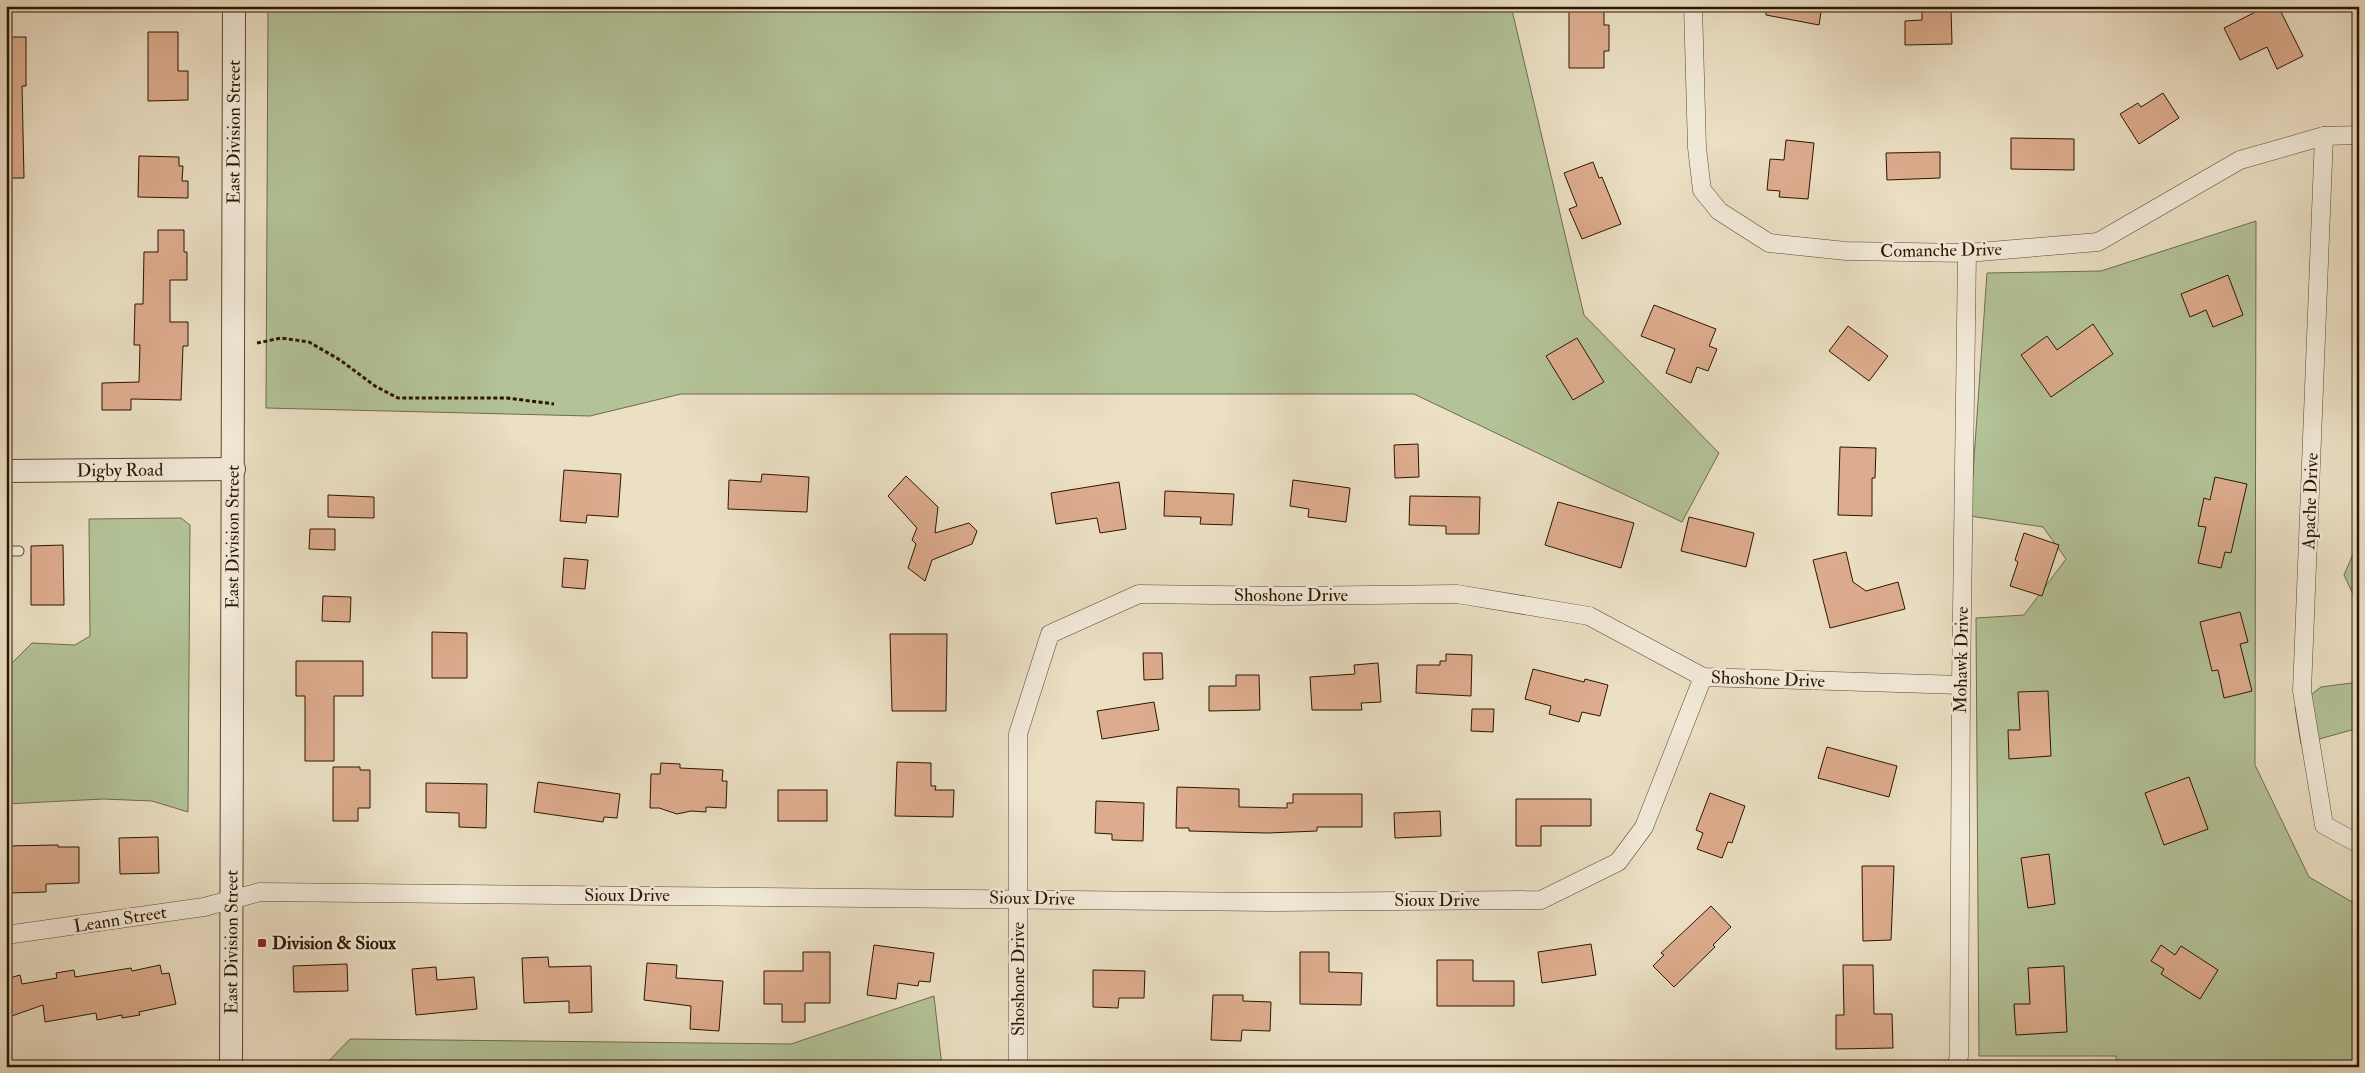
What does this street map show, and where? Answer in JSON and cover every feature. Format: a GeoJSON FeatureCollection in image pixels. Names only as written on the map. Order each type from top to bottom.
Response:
{"type":"FeatureCollection","features":[{"type":"Feature","properties":{"kind":"street","name":"East Division Street"},"geometry":{"type":"LineString","coordinates":[[231,1067],[234,6]]}},
{"type":"Feature","properties":{"kind":"street","name":"Comanche Drive"},"geometry":{"type":"LineString","coordinates":[[1693,6],[1696,148],[1702,190],[1719,211],[1769,243],[1846,251],[1966,253],[2098,242],[2240,160],[2324,136],[2359,135]]}},
{"type":"Feature","properties":{"kind":"street","name":"Apache Drive"},"geometry":{"type":"LineString","coordinates":[[2324,136],[2302,691],[2324,825],[2359,844]]}},
{"type":"Feature","properties":{"kind":"street","name":"Mohawk Drive"},"geometry":{"type":"LineString","coordinates":[[1956,1067],[1959,1056],[1966,253]]}},
{"type":"Feature","properties":{"kind":"street","name":"Digby Road"},"geometry":{"type":"LineString","coordinates":[[6,471],[234,469]]}},
{"type":"Feature","properties":{"kind":"street","name":"Shoshone Drive"},"geometry":{"type":"LineString","coordinates":[[1018,1067],[1018,734],[1050,634],[1138,594],[1284,596],[1457,594],[1589,616],[1703,677],[1961,685]]}},
{"type":"Feature","properties":{"kind":"street","name":"Sioux Drive"},"geometry":{"type":"LineString","coordinates":[[232,899],[260,892],[1276,902],[1542,900],[1618,862],[1644,827],[1703,677]]}},
{"type":"Feature","properties":{"kind":"street","name":"Leann Street"},"geometry":{"type":"LineString","coordinates":[[6,935],[204,906],[232,899]]}},
{"type":"Feature","properties":{"kind":"lane"},"geometry":{"type":"LineString","coordinates":[[6,551],[19,551]]}},
{"type":"Feature","properties":{"kind":"path"},"geometry":{"type":"LineString","coordinates":[[258,343],[281,338],[308,342],[340,360],[375,386],[398,398],[507,398],[554,404]]}},
{"type":"Feature","properties":{"kind":"green space"},"geometry":{"type":"Polygon","coordinates":[[[268,6],[1511,6],[1584,315],[1719,453],[1682,522],[1414,394],[681,394],[590,416],[266,408],[268,6]]]}},
{"type":"Feature","properties":{"kind":"green space"},"geometry":{"type":"Polygon","coordinates":[[[2256,221],[2255,765],[2309,877],[2359,906],[2359,1067],[2117,1067],[2116,1056],[1979,1056],[1976,618],[2024,615],[2066,559],[2043,527],[1970,516],[1987,273],[2101,271],[2256,221]]]}},
{"type":"Feature","properties":{"kind":"green space"},"geometry":{"type":"Polygon","coordinates":[[[181,518],[190,525],[188,812],[152,801],[103,799],[6,804],[6,669],[32,643],[75,645],[90,636],[89,519],[181,518]]]}},
{"type":"Feature","properties":{"kind":"green space"},"geometry":{"type":"Polygon","coordinates":[[[2359,540],[2359,607],[2344,575],[2359,540]]]}},
{"type":"Feature","properties":{"kind":"green space"},"geometry":{"type":"Polygon","coordinates":[[[2359,682],[2359,728],[2301,744],[2295,707],[2321,687],[2359,682]]]}},
{"type":"Feature","properties":{"kind":"green space"},"geometry":{"type":"Polygon","coordinates":[[[934,996],[942,1067],[323,1067],[350,1039],[791,1044],[934,996]]]}},
{"type":"Feature","properties":{"kind":"building"},"geometry":{"type":"Polygon","coordinates":[[[1569,6],[1604,6],[1604,25],[1609,25],[1609,51],[1604,51],[1604,68],[1569,68],[1569,6]]]}},
{"type":"Feature","properties":{"kind":"building"},"geometry":{"type":"Polygon","coordinates":[[[1766,6],[1822,6],[1819,25],[1766,15],[1766,6]]]}},
{"type":"Feature","properties":{"kind":"building"},"geometry":{"type":"Polygon","coordinates":[[[2267,6],[2278,6],[2303,56],[2277,69],[2267,47],[2240,60],[2224,28],[2267,6]]]}},
{"type":"Feature","properties":{"kind":"building"},"geometry":{"type":"Polygon","coordinates":[[[1951,8],[1952,44],[1905,45],[1905,21],[1922,20],[1922,9],[1951,8]]]}},
{"type":"Feature","properties":{"kind":"building"},"geometry":{"type":"Polygon","coordinates":[[[148,32],[178,32],[178,71],[188,71],[188,100],[148,101],[148,32]]]}},
{"type":"Feature","properties":{"kind":"building"},"geometry":{"type":"Polygon","coordinates":[[[6,37],[26,37],[26,86],[22,86],[24,178],[6,178],[6,37]]]}},
{"type":"Feature","properties":{"kind":"building"},"geometry":{"type":"Polygon","coordinates":[[[2163,93],[2179,118],[2139,144],[2120,114],[2138,103],[2141,107],[2163,93]]]}},
{"type":"Feature","properties":{"kind":"building"},"geometry":{"type":"Polygon","coordinates":[[[2011,138],[2074,139],[2074,170],[2011,169],[2011,138]]]}},
{"type":"Feature","properties":{"kind":"building"},"geometry":{"type":"Polygon","coordinates":[[[1786,140],[1814,143],[1808,199],[1779,197],[1780,191],[1767,190],[1770,159],[1784,160],[1786,140]]]}},
{"type":"Feature","properties":{"kind":"building"},"geometry":{"type":"Polygon","coordinates":[[[1940,152],[1940,178],[1887,180],[1886,153],[1940,152]]]}},
{"type":"Feature","properties":{"kind":"building"},"geometry":{"type":"Polygon","coordinates":[[[139,156],[179,157],[179,166],[183,166],[182,181],[188,181],[188,198],[138,197],[139,156]]]}},
{"type":"Feature","properties":{"kind":"building"},"geometry":{"type":"Polygon","coordinates":[[[1593,162],[1599,178],[1602,177],[1621,224],[1582,239],[1569,209],[1577,206],[1564,173],[1593,162]]]}},
{"type":"Feature","properties":{"kind":"building"},"geometry":{"type":"Polygon","coordinates":[[[158,230],[184,230],[184,252],[187,252],[187,280],[170,280],[170,322],[188,322],[188,346],[183,346],[181,400],[131,399],[131,410],[102,410],[102,383],[139,382],[140,345],[134,345],[135,304],[143,304],[144,252],[158,252],[158,230]]]}},
{"type":"Feature","properties":{"kind":"building"},"geometry":{"type":"Polygon","coordinates":[[[2228,275],[2243,315],[2213,327],[2206,310],[2190,317],[2181,294],[2228,275]]]}},
{"type":"Feature","properties":{"kind":"building"},"geometry":{"type":"Polygon","coordinates":[[[1654,305],[1716,329],[1709,346],[1717,349],[1708,371],[1697,367],[1691,383],[1666,373],[1675,349],[1641,336],[1654,305]]]}},
{"type":"Feature","properties":{"kind":"building"},"geometry":{"type":"Polygon","coordinates":[[[2093,324],[2113,354],[2051,397],[2021,355],[2047,336],[2057,350],[2093,324]]]}},
{"type":"Feature","properties":{"kind":"building"},"geometry":{"type":"Polygon","coordinates":[[[1848,326],[1888,356],[1869,381],[1829,351],[1848,326]]]}},
{"type":"Feature","properties":{"kind":"building"},"geometry":{"type":"Polygon","coordinates":[[[1577,338],[1604,382],[1573,400],[1546,356],[1577,338]]]}},
{"type":"Feature","properties":{"kind":"building"},"geometry":{"type":"Polygon","coordinates":[[[1418,444],[1419,477],[1395,478],[1394,445],[1418,444]]]}},
{"type":"Feature","properties":{"kind":"building"},"geometry":{"type":"Polygon","coordinates":[[[1840,447],[1876,448],[1875,478],[1872,478],[1872,516],[1838,515],[1840,447]]]}},
{"type":"Feature","properties":{"kind":"building"},"geometry":{"type":"Polygon","coordinates":[[[564,470],[621,474],[618,517],[587,515],[586,523],[560,521],[564,470]]]}},
{"type":"Feature","properties":{"kind":"building"},"geometry":{"type":"Polygon","coordinates":[[[762,474],[809,477],[807,512],[728,509],[729,480],[761,482],[762,474]]]}},
{"type":"Feature","properties":{"kind":"building"},"geometry":{"type":"Polygon","coordinates":[[[906,476],[938,507],[935,533],[969,523],[977,531],[972,544],[932,560],[925,581],[908,568],[916,544],[912,540],[917,528],[888,496],[906,476]]]}},
{"type":"Feature","properties":{"kind":"building"},"geometry":{"type":"Polygon","coordinates":[[[2215,477],[2247,484],[2231,553],[2225,552],[2221,568],[2198,563],[2206,527],[2198,526],[2204,498],[2210,500],[2215,477]]]}},
{"type":"Feature","properties":{"kind":"building"},"geometry":{"type":"Polygon","coordinates":[[[1293,480],[1350,488],[1346,522],[1308,517],[1309,509],[1290,506],[1293,480]]]}},
{"type":"Feature","properties":{"kind":"building"},"geometry":{"type":"Polygon","coordinates":[[[1119,482],[1126,529],[1100,533],[1097,518],[1056,524],[1051,493],[1119,482]]]}},
{"type":"Feature","properties":{"kind":"building"},"geometry":{"type":"Polygon","coordinates":[[[1165,491],[1234,494],[1232,525],[1200,524],[1201,517],[1164,516],[1165,491]]]}},
{"type":"Feature","properties":{"kind":"building"},"geometry":{"type":"Polygon","coordinates":[[[328,495],[374,497],[374,518],[328,517],[328,495]]]}},
{"type":"Feature","properties":{"kind":"building"},"geometry":{"type":"Polygon","coordinates":[[[1410,496],[1480,497],[1479,534],[1446,534],[1446,526],[1409,525],[1410,496]]]}},
{"type":"Feature","properties":{"kind":"building"},"geometry":{"type":"Polygon","coordinates":[[[1558,502],[1634,523],[1621,568],[1545,545],[1558,502]]]}},
{"type":"Feature","properties":{"kind":"building"},"geometry":{"type":"Polygon","coordinates":[[[1689,517],[1754,533],[1746,567],[1681,551],[1689,517]]]}},
{"type":"Feature","properties":{"kind":"building"},"geometry":{"type":"Polygon","coordinates":[[[310,529],[335,529],[335,550],[309,549],[310,529]]]}},
{"type":"Feature","properties":{"kind":"building"},"geometry":{"type":"Polygon","coordinates":[[[2024,533],[2059,545],[2042,596],[2010,586],[2018,562],[2015,560],[2024,533]]]}},
{"type":"Feature","properties":{"kind":"building"},"geometry":{"type":"Polygon","coordinates":[[[63,545],[64,605],[31,605],[31,546],[63,545]]]}},
{"type":"Feature","properties":{"kind":"building"},"geometry":{"type":"Polygon","coordinates":[[[1846,552],[1853,582],[1866,591],[1898,582],[1905,609],[1830,628],[1813,560],[1846,552]]]}},
{"type":"Feature","properties":{"kind":"building"},"geometry":{"type":"Polygon","coordinates":[[[564,558],[588,560],[585,589],[562,587],[564,558]]]}},
{"type":"Feature","properties":{"kind":"building"},"geometry":{"type":"Polygon","coordinates":[[[323,596],[351,597],[350,622],[322,621],[323,596]]]}},
{"type":"Feature","properties":{"kind":"building"},"geometry":{"type":"Polygon","coordinates":[[[2240,612],[2248,642],[2240,644],[2252,691],[2224,698],[2218,670],[2212,671],[2200,622],[2240,612]]]}},
{"type":"Feature","properties":{"kind":"building"},"geometry":{"type":"Polygon","coordinates":[[[432,632],[467,633],[467,678],[432,678],[432,632]]]}},
{"type":"Feature","properties":{"kind":"building"},"geometry":{"type":"Polygon","coordinates":[[[890,634],[947,634],[946,711],[892,711],[890,634]]]}},
{"type":"Feature","properties":{"kind":"building"},"geometry":{"type":"Polygon","coordinates":[[[1143,653],[1162,653],[1163,679],[1144,680],[1143,653]]]}},
{"type":"Feature","properties":{"kind":"building"},"geometry":{"type":"Polygon","coordinates":[[[1446,654],[1472,655],[1471,696],[1416,693],[1417,665],[1440,665],[1440,661],[1446,661],[1446,654]]]}},
{"type":"Feature","properties":{"kind":"building"},"geometry":{"type":"Polygon","coordinates":[[[296,661],[363,661],[363,696],[334,696],[334,761],[305,761],[305,696],[296,696],[296,661]]]}},
{"type":"Feature","properties":{"kind":"building"},"geometry":{"type":"Polygon","coordinates":[[[1378,663],[1381,702],[1361,703],[1362,710],[1312,710],[1310,677],[1355,674],[1354,665],[1378,663]]]}},
{"type":"Feature","properties":{"kind":"building"},"geometry":{"type":"Polygon","coordinates":[[[1533,669],[1584,682],[1585,679],[1608,685],[1600,716],[1582,712],[1579,722],[1549,714],[1551,706],[1525,699],[1533,669]]]}},
{"type":"Feature","properties":{"kind":"building"},"geometry":{"type":"Polygon","coordinates":[[[1236,675],[1259,675],[1260,710],[1209,711],[1209,686],[1236,686],[1236,675]]]}},
{"type":"Feature","properties":{"kind":"building"},"geometry":{"type":"Polygon","coordinates":[[[2048,691],[2051,756],[2009,759],[2008,730],[2020,730],[2018,692],[2048,691]]]}},
{"type":"Feature","properties":{"kind":"building"},"geometry":{"type":"Polygon","coordinates":[[[1154,702],[1159,730],[1102,739],[1097,711],[1154,702]]]}},
{"type":"Feature","properties":{"kind":"building"},"geometry":{"type":"Polygon","coordinates":[[[1472,709],[1494,709],[1493,732],[1471,731],[1472,709]]]}},
{"type":"Feature","properties":{"kind":"building"},"geometry":{"type":"Polygon","coordinates":[[[1827,747],[1897,766],[1889,797],[1818,778],[1827,747]]]}},
{"type":"Feature","properties":{"kind":"building"},"geometry":{"type":"Polygon","coordinates":[[[897,762],[931,763],[931,786],[936,786],[935,790],[954,790],[953,817],[895,816],[897,762]]]}},
{"type":"Feature","properties":{"kind":"building"},"geometry":{"type":"Polygon","coordinates":[[[661,763],[680,764],[680,768],[723,770],[722,781],[727,781],[726,808],[706,807],[706,812],[691,811],[677,814],[659,808],[650,808],[651,774],[660,774],[661,763]]]}},
{"type":"Feature","properties":{"kind":"building"},"geometry":{"type":"Polygon","coordinates":[[[333,767],[360,767],[360,770],[370,770],[370,808],[358,808],[358,821],[333,821],[333,767]]]}},
{"type":"Feature","properties":{"kind":"building"},"geometry":{"type":"Polygon","coordinates":[[[2189,777],[2208,829],[2164,845],[2145,793],[2189,777]]]}},
{"type":"Feature","properties":{"kind":"building"},"geometry":{"type":"Polygon","coordinates":[[[538,782],[620,794],[617,818],[604,817],[603,822],[534,812],[538,782]]]}},
{"type":"Feature","properties":{"kind":"building"},"geometry":{"type":"Polygon","coordinates":[[[426,783],[487,784],[486,828],[459,827],[459,813],[426,812],[426,783]]]}},
{"type":"Feature","properties":{"kind":"building"},"geometry":{"type":"Polygon","coordinates":[[[1177,787],[1239,789],[1239,807],[1287,808],[1287,803],[1293,803],[1293,794],[1362,794],[1362,827],[1317,827],[1317,831],[1268,833],[1189,831],[1189,828],[1176,828],[1177,787]]]}},
{"type":"Feature","properties":{"kind":"building"},"geometry":{"type":"Polygon","coordinates":[[[778,790],[827,790],[827,821],[778,821],[778,790]]]}},
{"type":"Feature","properties":{"kind":"building"},"geometry":{"type":"Polygon","coordinates":[[[1710,793],[1745,806],[1732,843],[1728,842],[1722,858],[1697,849],[1703,833],[1696,830],[1710,793]]]}},
{"type":"Feature","properties":{"kind":"building"},"geometry":{"type":"Polygon","coordinates":[[[1516,799],[1591,799],[1591,826],[1541,826],[1541,846],[1516,846],[1516,799]]]}},
{"type":"Feature","properties":{"kind":"building"},"geometry":{"type":"Polygon","coordinates":[[[1096,801],[1144,803],[1143,841],[1112,840],[1112,834],[1095,833],[1096,801]]]}},
{"type":"Feature","properties":{"kind":"building"},"geometry":{"type":"Polygon","coordinates":[[[1440,811],[1441,836],[1395,838],[1394,813],[1440,811]]]}},
{"type":"Feature","properties":{"kind":"building"},"geometry":{"type":"Polygon","coordinates":[[[158,837],[159,873],[120,874],[119,838],[158,837]]]}},
{"type":"Feature","properties":{"kind":"building"},"geometry":{"type":"Polygon","coordinates":[[[58,845],[58,847],[79,847],[79,883],[46,884],[46,892],[6,893],[6,846],[58,845]]]}},
{"type":"Feature","properties":{"kind":"building"},"geometry":{"type":"Polygon","coordinates":[[[2049,854],[2055,904],[2028,908],[2021,858],[2049,854]]]}},
{"type":"Feature","properties":{"kind":"building"},"geometry":{"type":"Polygon","coordinates":[[[1862,866],[1894,866],[1891,940],[1863,941],[1862,866]]]}},
{"type":"Feature","properties":{"kind":"building"},"geometry":{"type":"Polygon","coordinates":[[[1711,906],[1731,927],[1713,945],[1715,947],[1674,987],[1653,966],[1664,955],[1661,953],[1711,906]]]}},
{"type":"Feature","properties":{"kind":"building"},"geometry":{"type":"Polygon","coordinates":[[[1591,944],[1596,975],[1542,983],[1538,952],[1591,944]]]}},
{"type":"Feature","properties":{"kind":"building"},"geometry":{"type":"Polygon","coordinates":[[[874,945],[934,953],[930,982],[919,981],[918,986],[898,983],[896,999],[867,995],[874,945]]]}},
{"type":"Feature","properties":{"kind":"building"},"geometry":{"type":"Polygon","coordinates":[[[2161,945],[2175,955],[2181,946],[2218,970],[2200,999],[2161,974],[2164,969],[2151,961],[2161,945]]]}},
{"type":"Feature","properties":{"kind":"building"},"geometry":{"type":"Polygon","coordinates":[[[803,952],[830,952],[830,1003],[805,1003],[805,1022],[782,1022],[782,1004],[764,1004],[764,971],[803,971],[803,952]]]}},
{"type":"Feature","properties":{"kind":"building"},"geometry":{"type":"Polygon","coordinates":[[[1300,952],[1329,952],[1329,972],[1362,973],[1361,1005],[1300,1004],[1300,952]]]}},
{"type":"Feature","properties":{"kind":"building"},"geometry":{"type":"Polygon","coordinates":[[[548,957],[549,967],[591,966],[592,1012],[569,1013],[569,1001],[524,1003],[522,958],[548,957]]]}},
{"type":"Feature","properties":{"kind":"building"},"geometry":{"type":"Polygon","coordinates":[[[1437,960],[1473,960],[1473,981],[1514,981],[1514,1006],[1437,1006],[1437,960]]]}},
{"type":"Feature","properties":{"kind":"building"},"geometry":{"type":"Polygon","coordinates":[[[647,963],[677,965],[676,978],[723,981],[719,1031],[690,1029],[691,1006],[644,1000],[647,963]]]}},
{"type":"Feature","properties":{"kind":"building"},"geometry":{"type":"Polygon","coordinates":[[[347,964],[348,991],[294,992],[293,966],[347,964]]]}},
{"type":"Feature","properties":{"kind":"building"},"geometry":{"type":"Polygon","coordinates":[[[160,965],[162,974],[169,973],[176,1004],[139,1012],[140,1015],[122,1018],[122,1015],[97,1020],[96,1013],[45,1022],[43,1005],[6,1018],[6,979],[20,975],[22,984],[57,978],[56,973],[74,970],[75,977],[131,968],[132,971],[160,965]]]}},
{"type":"Feature","properties":{"kind":"building"},"geometry":{"type":"Polygon","coordinates":[[[1843,965],[1873,965],[1874,1014],[1892,1014],[1893,1048],[1836,1049],[1836,1015],[1844,1015],[1843,965]]]}},
{"type":"Feature","properties":{"kind":"building"},"geometry":{"type":"Polygon","coordinates":[[[2064,966],[2067,1032],[2016,1035],[2014,1004],[2030,1004],[2028,968],[2064,966]]]}},
{"type":"Feature","properties":{"kind":"building"},"geometry":{"type":"Polygon","coordinates":[[[436,967],[437,980],[474,977],[477,1009],[416,1015],[412,969],[436,967]]]}},
{"type":"Feature","properties":{"kind":"building"},"geometry":{"type":"Polygon","coordinates":[[[1093,970],[1145,971],[1144,998],[1119,998],[1118,1008],[1093,1007],[1093,970]]]}},
{"type":"Feature","properties":{"kind":"building"},"geometry":{"type":"Polygon","coordinates":[[[1213,995],[1243,995],[1243,1001],[1271,1002],[1270,1031],[1242,1030],[1241,1041],[1211,1040],[1213,995]]]}},
{"type":"Feature","properties":{"kind":"place","name":"Division & Sioux"},"geometry":{"type":"Point","coordinates":[262,943]}}]}
